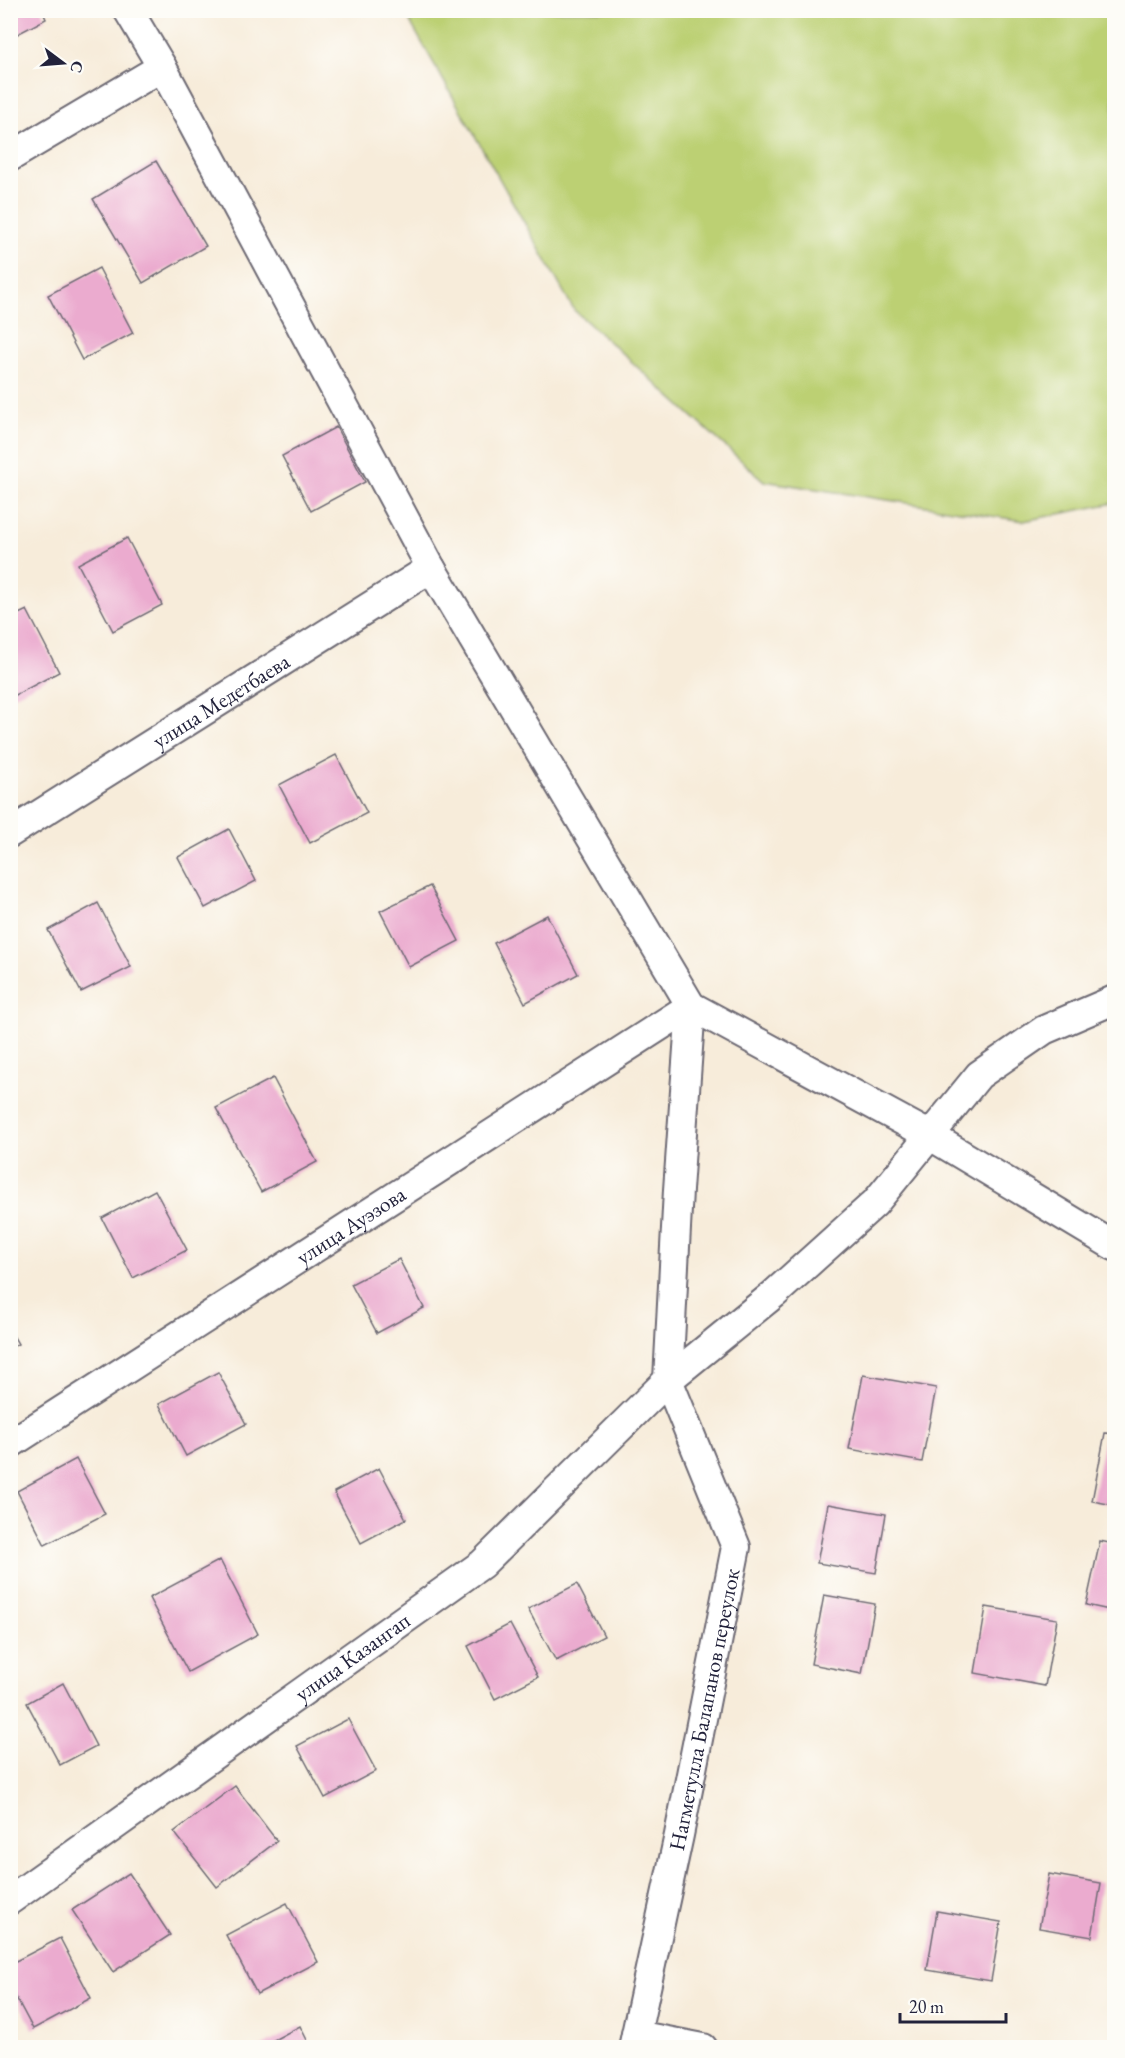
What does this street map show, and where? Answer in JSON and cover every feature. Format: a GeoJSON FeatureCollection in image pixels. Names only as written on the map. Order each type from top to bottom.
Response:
{"type":"FeatureCollection","features":[{"type":"Feature","properties":{"kind":"street"},"geometry":{"type":"LineString","coordinates":[[128,10],[162,67],[431,568],[691,1006],[928,1135],[1114,1246]]}},
{"type":"Feature","properties":{"kind":"street"},"geometry":{"type":"LineString","coordinates":[[10,158],[162,67]]}},
{"type":"Feature","properties":{"kind":"street","name":"улица Медетбаева"},"geometry":{"type":"LineString","coordinates":[[10,832],[431,568]]}},
{"type":"Feature","properties":{"kind":"street","name":"улица Казангап"},"geometry":{"type":"LineString","coordinates":[[10,1900],[482,1564],[668,1380],[774,1294],[875,1203],[928,1135],[980,1075],[1044,1030],[1114,1000]]}},
{"type":"Feature","properties":{"kind":"street"},"geometry":{"type":"LineString","coordinates":[[668,1380],[691,1006]]}},
{"type":"Feature","properties":{"kind":"street","name":"улица Ауэзова"},"geometry":{"type":"LineString","coordinates":[[10,1444],[691,1006]]}},
{"type":"Feature","properties":{"kind":"street","name":"Нагметулла Балапанов переулок"},"geometry":{"type":"LineString","coordinates":[[635,2041],[679,1835],[736,1547],[668,1380]]}},
{"type":"Feature","properties":{"kind":"street"},"geometry":{"type":"LineString","coordinates":[[635,2041],[703,2048]]}},
{"type":"Feature","properties":{"kind":"green space"},"geometry":{"type":"Polygon","coordinates":[[[404,11],[1114,11],[1114,503],[1024,521],[764,481],[574,310],[404,11]]]}},
{"type":"Feature","properties":{"kind":"building"},"geometry":{"type":"Polygon","coordinates":[[[10,10],[42,10],[46,19],[10,38],[10,10]]]}},
{"type":"Feature","properties":{"kind":"building"},"geometry":{"type":"Polygon","coordinates":[[[156,161],[206,246],[143,283],[93,199],[156,161]]]}},
{"type":"Feature","properties":{"kind":"building"},"geometry":{"type":"Polygon","coordinates":[[[99,268],[133,333],[82,360],[48,295],[99,268]]]}},
{"type":"Feature","properties":{"kind":"building"},"geometry":{"type":"Polygon","coordinates":[[[336,427],[365,482],[311,511],[282,456],[336,427]]]}},
{"type":"Feature","properties":{"kind":"building"},"geometry":{"type":"Polygon","coordinates":[[[127,538],[162,605],[113,631],[78,564],[127,538]]]}},
{"type":"Feature","properties":{"kind":"building"},"geometry":{"type":"Polygon","coordinates":[[[27,610],[59,672],[10,698],[10,618],[27,610]]]}},
{"type":"Feature","properties":{"kind":"building"},"geometry":{"type":"Polygon","coordinates":[[[336,755],[367,813],[310,843],[279,785],[336,755]]]}},
{"type":"Feature","properties":{"kind":"building"},"geometry":{"type":"Polygon","coordinates":[[[229,829],[256,881],[205,908],[178,857],[229,829]]]}},
{"type":"Feature","properties":{"kind":"building"},"geometry":{"type":"Polygon","coordinates":[[[430,886],[459,941],[409,967],[380,911],[430,886]]]}},
{"type":"Feature","properties":{"kind":"building"},"geometry":{"type":"Polygon","coordinates":[[[98,903],[131,967],[81,992],[48,930],[98,903]]]}},
{"type":"Feature","properties":{"kind":"building"},"geometry":{"type":"Polygon","coordinates":[[[547,915],[578,974],[525,1003],[494,943],[547,915]]]}},
{"type":"Feature","properties":{"kind":"building"},"geometry":{"type":"Polygon","coordinates":[[[273,1078],[317,1162],[261,1192],[216,1108],[273,1078]]]}},
{"type":"Feature","properties":{"kind":"building"},"geometry":{"type":"Polygon","coordinates":[[[155,1190],[187,1250],[133,1278],[102,1218],[155,1190]]]}},
{"type":"Feature","properties":{"kind":"building"},"geometry":{"type":"Polygon","coordinates":[[[399,1259],[424,1308],[377,1333],[351,1284],[399,1259]]]}},
{"type":"Feature","properties":{"kind":"building"},"geometry":{"type":"Polygon","coordinates":[[[10,1330],[18,1344],[10,1348],[10,1330]]]}},
{"type":"Feature","properties":{"kind":"building"},"geometry":{"type":"Polygon","coordinates":[[[218,1372],[246,1424],[186,1456],[159,1404],[218,1372]]]}},
{"type":"Feature","properties":{"kind":"building"},"geometry":{"type":"Polygon","coordinates":[[[863,1375],[936,1388],[922,1462],[849,1449],[863,1375]]]}},
{"type":"Feature","properties":{"kind":"building"},"geometry":{"type":"Polygon","coordinates":[[[1105,1433],[1114,1434],[1114,1505],[1092,1501],[1105,1433]]]}},
{"type":"Feature","properties":{"kind":"building"},"geometry":{"type":"Polygon","coordinates":[[[76,1459],[105,1514],[45,1545],[17,1491],[76,1459]]]}},
{"type":"Feature","properties":{"kind":"building"},"geometry":{"type":"Polygon","coordinates":[[[379,1468],[406,1519],[361,1543],[334,1492],[379,1468]]]}},
{"type":"Feature","properties":{"kind":"building"},"geometry":{"type":"Polygon","coordinates":[[[828,1504],[886,1514],[876,1573],[817,1563],[828,1504]]]}},
{"type":"Feature","properties":{"kind":"building"},"geometry":{"type":"Polygon","coordinates":[[[1100,1541],[1114,1544],[1114,1611],[1086,1605],[1100,1541]]]}},
{"type":"Feature","properties":{"kind":"building"},"geometry":{"type":"Polygon","coordinates":[[[220,1560],[258,1634],[188,1672],[149,1598],[220,1560]]]}},
{"type":"Feature","properties":{"kind":"building"},"geometry":{"type":"Polygon","coordinates":[[[577,1584],[604,1636],[556,1661],[528,1609],[577,1584]]]}},
{"type":"Feature","properties":{"kind":"building"},"geometry":{"type":"Polygon","coordinates":[[[824,1595],[875,1604],[862,1674],[811,1664],[824,1595]]]}},
{"type":"Feature","properties":{"kind":"building"},"geometry":{"type":"Polygon","coordinates":[[[986,1607],[1057,1619],[1045,1686],[975,1673],[986,1607]]]}},
{"type":"Feature","properties":{"kind":"building"},"geometry":{"type":"Polygon","coordinates":[[[510,1624],[538,1677],[495,1699],[468,1646],[510,1624]]]}},
{"type":"Feature","properties":{"kind":"building"},"geometry":{"type":"Polygon","coordinates":[[[63,1683],[96,1746],[60,1765],[27,1703],[63,1683]]]}},
{"type":"Feature","properties":{"kind":"building"},"geometry":{"type":"Polygon","coordinates":[[[348,1719],[376,1771],[325,1798],[297,1746],[348,1719]]]}},
{"type":"Feature","properties":{"kind":"building"},"geometry":{"type":"Polygon","coordinates":[[[235,1786],[277,1841],[217,1887],[174,1832],[235,1786]]]}},
{"type":"Feature","properties":{"kind":"building"},"geometry":{"type":"Polygon","coordinates":[[[129,1873],[170,1935],[113,1972],[72,1910],[129,1873]]]}},
{"type":"Feature","properties":{"kind":"building"},"geometry":{"type":"Polygon","coordinates":[[[1049,1874],[1101,1883],[1092,1937],[1039,1928],[1049,1874]]]}},
{"type":"Feature","properties":{"kind":"building"},"geometry":{"type":"Polygon","coordinates":[[[287,1903],[318,1962],[257,1994],[226,1935],[287,1903]]]}},
{"type":"Feature","properties":{"kind":"building"},"geometry":{"type":"Polygon","coordinates":[[[937,1911],[1001,1922],[991,1981],[927,1970],[937,1911]]]}},
{"type":"Feature","properties":{"kind":"building"},"geometry":{"type":"Polygon","coordinates":[[[60,1938],[91,1998],[33,2029],[10,1986],[10,1964],[60,1938]]]}},
{"type":"Feature","properties":{"kind":"building"},"geometry":{"type":"Polygon","coordinates":[[[300,2026],[311,2048],[259,2048],[300,2026]]]}}]}
